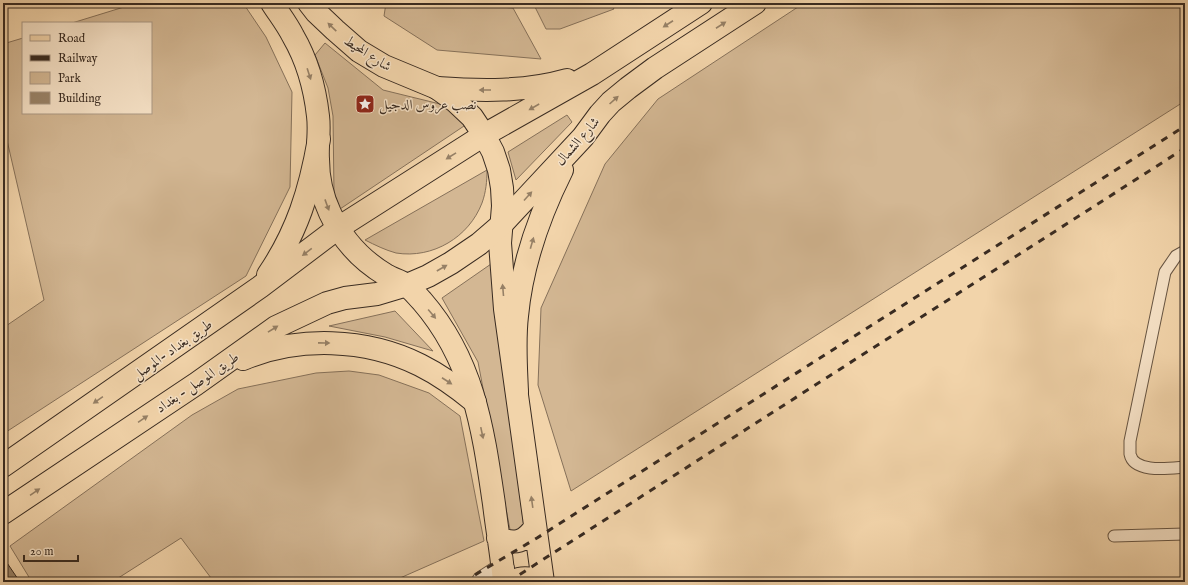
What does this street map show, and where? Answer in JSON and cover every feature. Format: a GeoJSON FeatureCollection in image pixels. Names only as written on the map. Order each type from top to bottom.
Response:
{"type":"FeatureCollection","features":[{"type":"Feature","properties":{"kind":"main road"},"geometry":{"type":"LineString","coordinates":[[272,3],[294,36],[310,75],[318,118],[319,176],[321,188],[329,212],[351,247],[367,262],[386,275],[407,285],[437,319],[450,338],[466,373],[475,402],[488,466],[498,538],[506,578]]}},
{"type":"Feature","properties":{"kind":"main road","name":"شارع المحيط"},"geometry":{"type":"LineString","coordinates":[[309,3],[316,12],[335,30],[359,50],[384,66],[437,88]]}},
{"type":"Feature","properties":{"kind":"main road"},"geometry":{"type":"LineString","coordinates":[[338,228],[484,136],[592,74],[701,3]]}},
{"type":"Feature","properties":{"kind":"main road","name":"شارع الشمال"},"geometry":{"type":"LineString","coordinates":[[407,285],[428,276],[451,263],[479,244],[501,225],[583,137],[600,114],[628,88],[755,3]]}},
{"type":"Feature","properties":{"kind":"main road"},"geometry":{"type":"LineString","coordinates":[[437,88],[500,90],[523,88],[562,82],[592,74]]}},
{"type":"Feature","properties":{"kind":"main road"},"geometry":{"type":"LineString","coordinates":[[437,88],[455,101],[472,117],[493,152],[502,188],[503,206],[501,225],[501,268],[505,309],[543,582]]}},
{"type":"Feature","properties":{"kind":"main road"},"geometry":{"type":"LineString","coordinates":[[517,392],[515,354],[516,316],[522,277],[532,240],[545,204],[562,169],[583,137]]}},
{"type":"Feature","properties":{"kind":"main road"},"geometry":{"type":"LineString","coordinates":[[260,287],[278,260],[293,232],[305,202],[314,171],[319,139]]}},
{"type":"Feature","properties":{"kind":"main road","name":"طريق بغداد -الموصل"},"geometry":{"type":"LineString","coordinates":[[3,466],[260,287],[338,228]]}},
{"type":"Feature","properties":{"kind":"main road","name":"طريق الموصل - بغداد"},"geometry":{"type":"LineString","coordinates":[[3,513],[196,384],[276,327],[328,303],[345,298],[377,294],[407,285]]}},
{"type":"Feature","properties":{"kind":"main road"},"geometry":{"type":"LineString","coordinates":[[196,384],[224,366],[255,354],[288,346],[322,343],[355,345],[388,352],[420,365],[449,381],[475,402]]}},
{"type":"Feature","properties":{"kind":"main road"},"geometry":{"type":"LineString","coordinates":[[498,538],[508,542],[519,541],[529,536],[537,536]]}},
{"type":"Feature","properties":{"kind":"main road"},"geometry":{"type":"LineString","coordinates":[[506,578],[537,536]]}},
{"type":"Feature","properties":{"kind":"main road"},"geometry":{"type":"LineString","coordinates":[[506,578],[534,579],[539,582]]}},
{"type":"Feature","properties":{"kind":"street"},"geometry":{"type":"LineString","coordinates":[[483,582],[506,578]]}},
{"type":"Feature","properties":{"kind":"lane"},"geometry":{"type":"LineString","coordinates":[[1185,251],[1176,256],[1165,272],[1130,441],[1130,455],[1135,462],[1148,469],[1185,467]]}},
{"type":"Feature","properties":{"kind":"lane"},"geometry":{"type":"LineString","coordinates":[[1114,536],[1185,534]]}},
{"type":"Feature","properties":{"kind":"green space"},"geometry":{"type":"Polygon","coordinates":[[[137,3],[243,3],[266,37],[292,92],[290,187],[246,276],[3,434],[3,328],[44,300],[3,123],[3,44],[22,38],[22,114],[152,114],[152,22],[75,22],[137,3]]]}},
{"type":"Feature","properties":{"kind":"green space"},"geometry":{"type":"Polygon","coordinates":[[[386,3],[449,3],[513,8],[541,59],[437,50],[384,16],[386,3]]]}},
{"type":"Feature","properties":{"kind":"green space"},"geometry":{"type":"Polygon","coordinates":[[[533,3],[610,3],[614,9],[560,29],[546,29],[533,3]]]}},
{"type":"Feature","properties":{"kind":"green space"},"geometry":{"type":"Polygon","coordinates":[[[804,3],[1185,3],[1185,101],[571,491],[538,385],[541,308],[605,164],[658,99],[804,3]]]}},
{"type":"Feature","properties":{"kind":"green space"},"geometry":{"type":"Polygon","coordinates":[[[325,43],[383,90],[440,104],[457,114],[467,124],[340,209],[334,193],[333,116],[328,88],[315,55],[325,43]]]}},
{"type":"Feature","properties":{"kind":"green space"},"geometry":{"type":"Polygon","coordinates":[[[567,115],[572,122],[516,180],[508,152],[567,115]]]}},
{"type":"Feature","properties":{"kind":"green space"},"geometry":{"type":"Polygon","coordinates":[[[487,170],[484,195],[476,215],[459,235],[448,243],[436,249],[410,254],[392,252],[365,240],[487,170]]]}},
{"type":"Feature","properties":{"kind":"green space"},"geometry":{"type":"Polygon","coordinates":[[[491,264],[525,536],[512,540],[478,362],[442,298],[491,264]]]}},
{"type":"Feature","properties":{"kind":"green space"},"geometry":{"type":"Polygon","coordinates":[[[395,311],[433,351],[385,337],[329,326],[395,311]]]}},
{"type":"Feature","properties":{"kind":"green space"},"geometry":{"type":"Polygon","coordinates":[[[349,371],[379,375],[429,393],[460,416],[484,541],[391,582],[214,582],[181,538],[112,582],[32,582],[10,546],[192,415],[238,389],[316,373],[349,371]]]}},
{"type":"Feature","properties":{"kind":"building"},"geometry":{"type":"Polygon","coordinates":[[[3,557],[20,582],[3,582],[3,557]]]}},
{"type":"Feature","properties":{"kind":"railway"},"geometry":{"type":"LineString","coordinates":[[463,582],[537,538],[1185,126]]}},
{"type":"Feature","properties":{"kind":"railway"},"geometry":{"type":"LineString","coordinates":[[508,582],[1185,148]]}},
{"type":"Feature","properties":{"kind":"place","name":"نصب عروس الدجيل"},"geometry":{"type":"Point","coordinates":[365,104]}}]}
